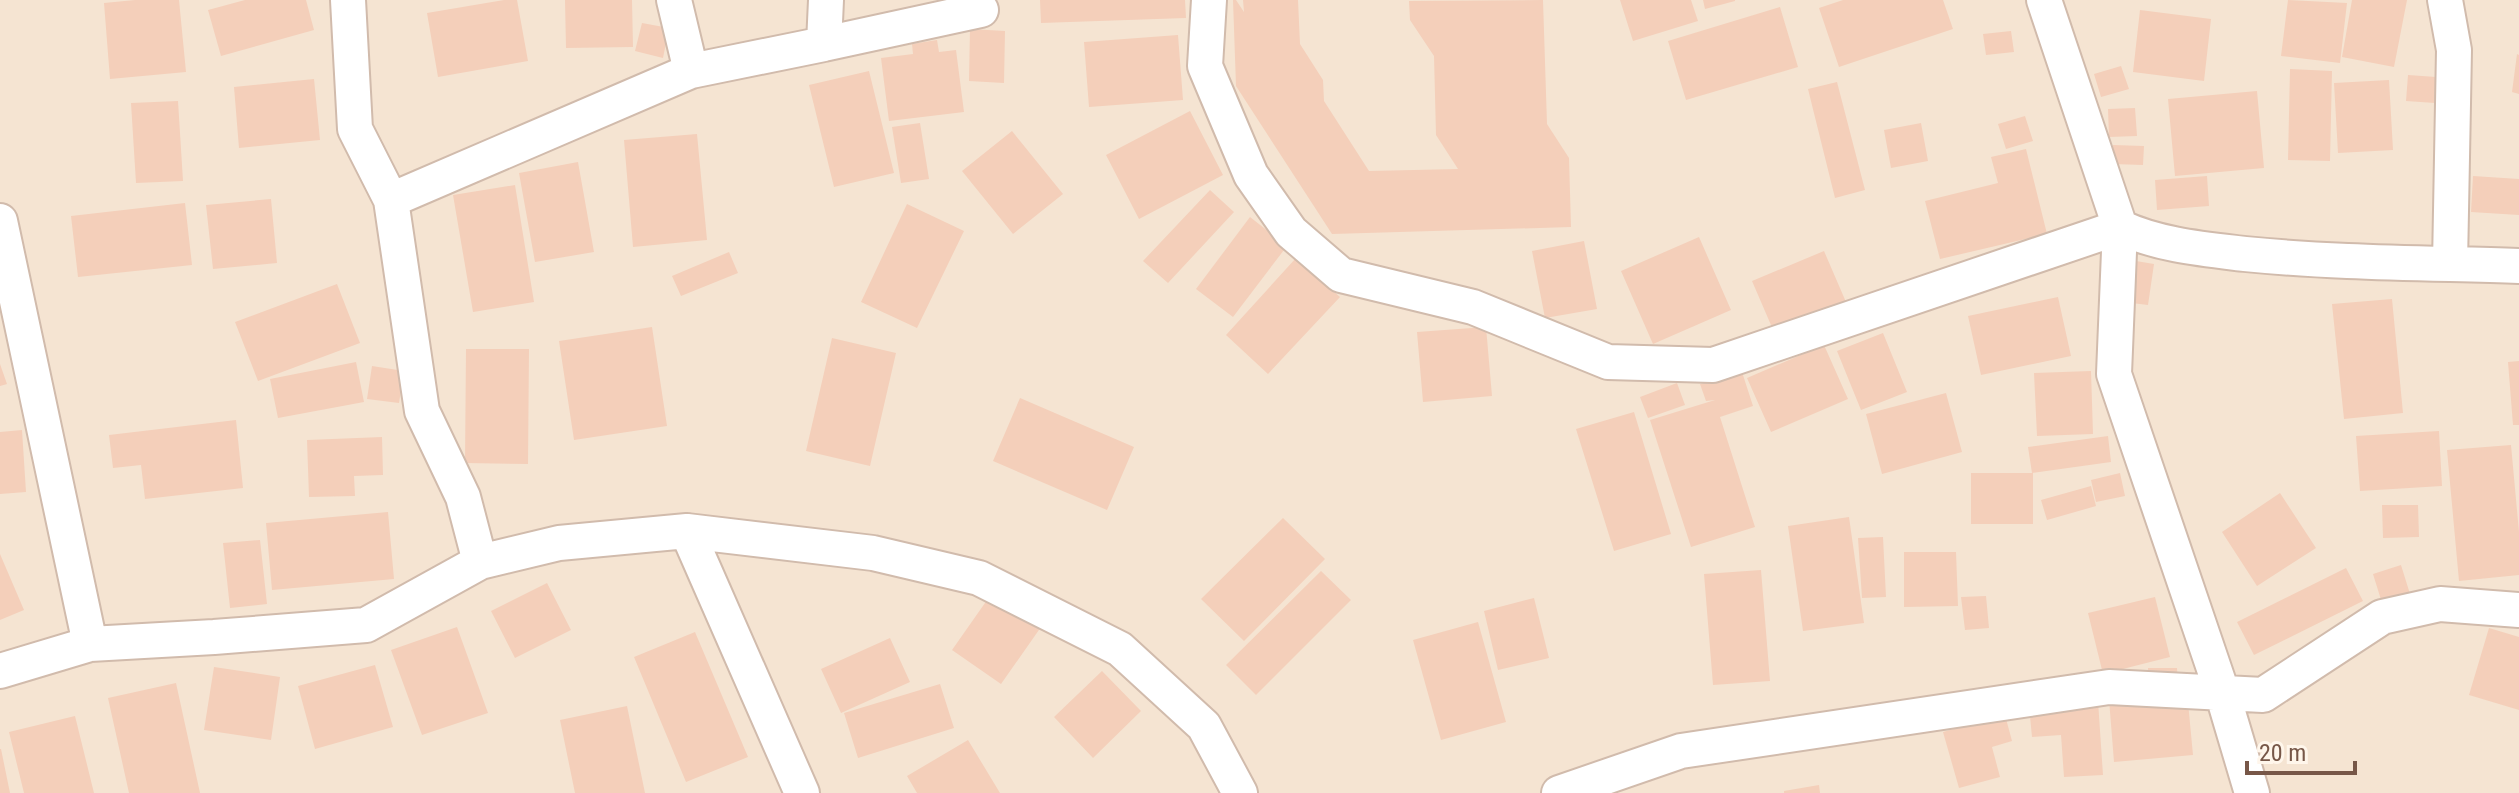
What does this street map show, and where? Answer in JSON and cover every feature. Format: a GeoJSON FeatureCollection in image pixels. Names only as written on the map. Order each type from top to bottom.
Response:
{"type":"FeatureCollection","features":[{"type":"Feature","properties":{"kind":"street"},"geometry":{"type":"LineString","coordinates":[[348,0],[355,129],[391,200],[422,411],[463,497],[480,562]]}},
{"type":"Feature","properties":{"kind":"street"},"geometry":{"type":"LineString","coordinates":[[674,0],[691,71]]}},
{"type":"Feature","properties":{"kind":"street"},"geometry":{"type":"LineString","coordinates":[[824,44],[826,0]]}},
{"type":"Feature","properties":{"kind":"street"},"geometry":{"type":"LineString","coordinates":[[1209,0],[1205,66],[1251,175],[1291,232],[1341,275],[1473,307],[1608,362],[1713,365],[2120,227],[2139,236],[2206,250],[2302,260],[2519,266]]}},
{"type":"Feature","properties":{"kind":"street"},"geometry":{"type":"LineString","coordinates":[[2044,0],[2120,227],[2114,374],[2222,692],[2252,793]]}},
{"type":"Feature","properties":{"kind":"street"},"geometry":{"type":"LineString","coordinates":[[2445,0],[2454,50],[2450,264]]}},
{"type":"Feature","properties":{"kind":"street"},"geometry":{"type":"LineString","coordinates":[[391,200],[691,71],[981,10]]}},
{"type":"Feature","properties":{"kind":"street"},"geometry":{"type":"LineString","coordinates":[[0,221],[90,644]]}},
{"type":"Feature","properties":{"kind":"street"},"geometry":{"type":"LineString","coordinates":[[687,531],[802,793]]}},
{"type":"Feature","properties":{"kind":"street"},"geometry":{"type":"LineString","coordinates":[[0,671],[90,644],[366,625],[480,562],[559,543],[687,531],[873,553],[979,578],[1120,649],[1204,726],[1240,793]]}},
{"type":"Feature","properties":{"kind":"street"},"geometry":{"type":"LineString","coordinates":[[1559,793],[1681,751],[2109,687],[2263,695],[2382,617],[2440,604],[2519,610]]}},
{"type":"Feature","properties":{"kind":"shaded area"},"geometry":{"type":"Polygon","coordinates":[[[0,0],[2519,0],[2519,793],[0,793],[0,0]]]}},
{"type":"Feature","properties":{"kind":"building"},"geometry":{"type":"Polygon","coordinates":[[[179,0],[186,72],[110,79],[104,3],[179,0]]]}},
{"type":"Feature","properties":{"kind":"building"},"geometry":{"type":"Polygon","coordinates":[[[245,0],[306,0],[314,30],[221,56],[208,10],[245,0]]]}},
{"type":"Feature","properties":{"kind":"building"},"geometry":{"type":"Polygon","coordinates":[[[517,0],[528,61],[438,77],[427,13],[517,0]]]}},
{"type":"Feature","properties":{"kind":"building"},"geometry":{"type":"Polygon","coordinates":[[[565,0],[632,0],[633,47],[566,48],[565,0]]]}},
{"type":"Feature","properties":{"kind":"building"},"geometry":{"type":"Polygon","coordinates":[[[1040,0],[1185,0],[1186,18],[1041,23],[1040,0]]]}},
{"type":"Feature","properties":{"kind":"building"},"geometry":{"type":"Polygon","coordinates":[[[1233,0],[1244,12],[1243,0],[1298,0],[1300,44],[1323,80],[1324,101],[1369,171],[1458,169],[1436,135],[1434,56],[1410,20],[1409,1],[1543,0],[1547,124],[1569,158],[1571,227],[1332,234],[1236,86],[1233,0]]]}},
{"type":"Feature","properties":{"kind":"building"},"geometry":{"type":"Polygon","coordinates":[[[1620,0],[1691,0],[1698,21],[1633,41],[1620,0]]]}},
{"type":"Feature","properties":{"kind":"building"},"geometry":{"type":"Polygon","coordinates":[[[1703,0],[1735,0],[1735,1],[1705,9],[1703,0]]]}},
{"type":"Feature","properties":{"kind":"building"},"geometry":{"type":"Polygon","coordinates":[[[1843,0],[1943,0],[1953,29],[1839,67],[1819,8],[1843,0]]]}},
{"type":"Feature","properties":{"kind":"building"},"geometry":{"type":"Polygon","coordinates":[[[2288,0],[2347,3],[2340,63],[2281,56],[2288,0]]]}},
{"type":"Feature","properties":{"kind":"building"},"geometry":{"type":"Polygon","coordinates":[[[2352,0],[2407,0],[2394,67],[2342,57],[2352,0]]]}},
{"type":"Feature","properties":{"kind":"building"},"geometry":{"type":"Polygon","coordinates":[[[1780,7],[1798,67],[1686,100],[1668,41],[1780,7]]]}},
{"type":"Feature","properties":{"kind":"building"},"geometry":{"type":"Polygon","coordinates":[[[2140,10],[2211,19],[2204,81],[2133,72],[2140,10]]]}},
{"type":"Feature","properties":{"kind":"building"},"geometry":{"type":"Polygon","coordinates":[[[642,23],[669,28],[663,58],[635,51],[642,23]]]}},
{"type":"Feature","properties":{"kind":"building"},"geometry":{"type":"Polygon","coordinates":[[[970,29],[1005,31],[1004,83],[969,81],[970,29]]]}},
{"type":"Feature","properties":{"kind":"building"},"geometry":{"type":"Polygon","coordinates":[[[2011,31],[2014,52],[1986,55],[1983,34],[2011,31]]]}},
{"type":"Feature","properties":{"kind":"building"},"geometry":{"type":"Polygon","coordinates":[[[1178,35],[1183,100],[1089,107],[1084,42],[1178,35]]]}},
{"type":"Feature","properties":{"kind":"building"},"geometry":{"type":"Polygon","coordinates":[[[937,40],[939,52],[956,50],[964,112],[889,121],[881,58],[913,54],[912,44],[937,40]]]}},
{"type":"Feature","properties":{"kind":"building"},"geometry":{"type":"Polygon","coordinates":[[[2519,55],[2519,94],[2512,92],[2519,55]]]}},
{"type":"Feature","properties":{"kind":"building"},"geometry":{"type":"Polygon","coordinates":[[[2121,66],[2129,89],[2101,97],[2094,74],[2121,66]]]}},
{"type":"Feature","properties":{"kind":"building"},"geometry":{"type":"Polygon","coordinates":[[[2290,69],[2332,71],[2330,161],[2288,160],[2290,69]]]}},
{"type":"Feature","properties":{"kind":"building"},"geometry":{"type":"Polygon","coordinates":[[[869,71],[894,173],[834,187],[809,85],[869,71]]]}},
{"type":"Feature","properties":{"kind":"building"},"geometry":{"type":"Polygon","coordinates":[[[2408,75],[2436,77],[2435,103],[2406,101],[2408,75]]]}},
{"type":"Feature","properties":{"kind":"building"},"geometry":{"type":"Polygon","coordinates":[[[314,79],[320,140],[239,148],[234,87],[314,79]]]}},
{"type":"Feature","properties":{"kind":"building"},"geometry":{"type":"Polygon","coordinates":[[[2389,80],[2393,150],[2338,153],[2334,83],[2389,80]]]}},
{"type":"Feature","properties":{"kind":"building"},"geometry":{"type":"Polygon","coordinates":[[[1837,82],[1865,190],[1835,198],[1808,89],[1837,82]]]}},
{"type":"Feature","properties":{"kind":"building"},"geometry":{"type":"Polygon","coordinates":[[[2257,91],[2264,168],[2175,176],[2168,99],[2257,91]]]}},
{"type":"Feature","properties":{"kind":"building"},"geometry":{"type":"Polygon","coordinates":[[[178,101],[183,181],[136,183],[131,103],[178,101]]]}},
{"type":"Feature","properties":{"kind":"building"},"geometry":{"type":"Polygon","coordinates":[[[2135,108],[2137,136],[2109,137],[2108,109],[2135,108]]]}},
{"type":"Feature","properties":{"kind":"building"},"geometry":{"type":"Polygon","coordinates":[[[1190,111],[1223,175],[1139,219],[1106,155],[1190,111]]]}},
{"type":"Feature","properties":{"kind":"building"},"geometry":{"type":"Polygon","coordinates":[[[2025,116],[2033,141],[2006,149],[1998,124],[2025,116]]]}},
{"type":"Feature","properties":{"kind":"building"},"geometry":{"type":"Polygon","coordinates":[[[920,123],[929,179],[901,183],[892,127],[920,123]]]}},
{"type":"Feature","properties":{"kind":"building"},"geometry":{"type":"Polygon","coordinates":[[[1921,123],[1928,161],[1891,168],[1884,130],[1921,123]]]}},
{"type":"Feature","properties":{"kind":"building"},"geometry":{"type":"Polygon","coordinates":[[[1012,131],[1063,194],[1013,234],[962,171],[1012,131]]]}},
{"type":"Feature","properties":{"kind":"building"},"geometry":{"type":"Polygon","coordinates":[[[697,134],[707,240],[633,247],[624,140],[697,134]]]}},
{"type":"Feature","properties":{"kind":"building"},"geometry":{"type":"Polygon","coordinates":[[[2113,145],[2144,146],[2143,165],[2113,164],[2113,145]]]}},
{"type":"Feature","properties":{"kind":"building"},"geometry":{"type":"Polygon","coordinates":[[[2026,149],[2047,234],[1940,259],[1925,201],[1998,183],[1991,157],[2026,149]]]}},
{"type":"Feature","properties":{"kind":"building"},"geometry":{"type":"Polygon","coordinates":[[[578,162],[594,252],[535,262],[519,173],[578,162]]]}},
{"type":"Feature","properties":{"kind":"building"},"geometry":{"type":"Polygon","coordinates":[[[2207,176],[2209,206],[2157,210],[2155,180],[2207,176]]]}},
{"type":"Feature","properties":{"kind":"building"},"geometry":{"type":"Polygon","coordinates":[[[2473,176],[2519,179],[2519,215],[2471,212],[2473,176]]]}},
{"type":"Feature","properties":{"kind":"building"},"geometry":{"type":"Polygon","coordinates":[[[515,185],[534,302],[473,312],[453,195],[515,185]]]}},
{"type":"Feature","properties":{"kind":"building"},"geometry":{"type":"Polygon","coordinates":[[[1210,190],[1234,212],[1168,283],[1143,261],[1210,190]]]}},
{"type":"Feature","properties":{"kind":"building"},"geometry":{"type":"Polygon","coordinates":[[[271,199],[277,263],[213,269],[206,205],[271,199]]]}},
{"type":"Feature","properties":{"kind":"building"},"geometry":{"type":"Polygon","coordinates":[[[185,203],[192,265],[78,277],[71,216],[185,203]]]}},
{"type":"Feature","properties":{"kind":"building"},"geometry":{"type":"Polygon","coordinates":[[[907,204],[964,231],[917,328],[861,302],[907,204]]]}},
{"type":"Feature","properties":{"kind":"building"},"geometry":{"type":"Polygon","coordinates":[[[1250,217],[1287,246],[1233,317],[1196,289],[1250,217]]]}},
{"type":"Feature","properties":{"kind":"building"},"geometry":{"type":"Polygon","coordinates":[[[1699,237],[1731,310],[1653,344],[1621,271],[1699,237]]]}},
{"type":"Feature","properties":{"kind":"building"},"geometry":{"type":"Polygon","coordinates":[[[1584,241],[1597,309],[1545,318],[1532,251],[1584,241]]]}},
{"type":"Feature","properties":{"kind":"building"},"geometry":{"type":"Polygon","coordinates":[[[1824,251],[1849,309],[1777,339],[1752,281],[1824,251]]]}},
{"type":"Feature","properties":{"kind":"building"},"geometry":{"type":"Polygon","coordinates":[[[729,252],[738,273],[681,296],[672,276],[729,252]]]}},
{"type":"Feature","properties":{"kind":"building"},"geometry":{"type":"Polygon","coordinates":[[[1296,258],[1340,297],[1268,374],[1226,335],[1296,258]]]}},
{"type":"Feature","properties":{"kind":"building"},"geometry":{"type":"Polygon","coordinates":[[[2130,260],[2154,264],[2148,305],[2123,302],[2130,260]]]}},
{"type":"Feature","properties":{"kind":"building"},"geometry":{"type":"Polygon","coordinates":[[[337,284],[360,343],[258,381],[235,322],[337,284]]]}},
{"type":"Feature","properties":{"kind":"building"},"geometry":{"type":"Polygon","coordinates":[[[2058,297],[2071,356],[1981,375],[1968,316],[2058,297]]]}},
{"type":"Feature","properties":{"kind":"building"},"geometry":{"type":"Polygon","coordinates":[[[2392,299],[2403,413],[2344,419],[2332,304],[2392,299]]]}},
{"type":"Feature","properties":{"kind":"building"},"geometry":{"type":"Polygon","coordinates":[[[652,327],[667,426],[574,440],[559,341],[652,327]]]}},
{"type":"Feature","properties":{"kind":"building"},"geometry":{"type":"Polygon","coordinates":[[[1486,327],[1492,396],[1423,402],[1417,332],[1486,327]]]}},
{"type":"Feature","properties":{"kind":"building"},"geometry":{"type":"Polygon","coordinates":[[[1883,333],[1907,392],[1861,410],[1837,351],[1883,333]]]}},
{"type":"Feature","properties":{"kind":"building"},"geometry":{"type":"Polygon","coordinates":[[[832,338],[896,353],[870,466],[806,451],[832,338]]]}},
{"type":"Feature","properties":{"kind":"building"},"geometry":{"type":"Polygon","coordinates":[[[1824,345],[1848,399],[1771,432],[1747,378],[1824,345]]]}},
{"type":"Feature","properties":{"kind":"building"},"geometry":{"type":"Polygon","coordinates":[[[466,349],[529,349],[528,464],[465,463],[466,349]]]}},
{"type":"Feature","properties":{"kind":"building"},"geometry":{"type":"Polygon","coordinates":[[[2519,361],[2519,425],[2513,425],[2508,362],[2519,361]]]}},
{"type":"Feature","properties":{"kind":"building"},"geometry":{"type":"Polygon","coordinates":[[[356,362],[364,402],[278,418],[270,379],[356,362]]]}},
{"type":"Feature","properties":{"kind":"building"},"geometry":{"type":"Polygon","coordinates":[[[0,364],[7,384],[0,386],[0,364]]]}},
{"type":"Feature","properties":{"kind":"building"},"geometry":{"type":"Polygon","coordinates":[[[372,366],[404,371],[399,403],[367,399],[372,366]]]}},
{"type":"Feature","properties":{"kind":"building"},"geometry":{"type":"Polygon","coordinates":[[[2091,371],[2093,434],[2037,436],[2034,373],[2091,371]]]}},
{"type":"Feature","properties":{"kind":"building"},"geometry":{"type":"Polygon","coordinates":[[[1742,372],[1753,406],[1720,417],[1755,527],[1691,547],[1650,420],[1715,400],[1706,401],[1700,384],[1742,372]]]}},
{"type":"Feature","properties":{"kind":"building"},"geometry":{"type":"Polygon","coordinates":[[[1677,383],[1685,405],[1648,418],[1640,397],[1677,383]]]}},
{"type":"Feature","properties":{"kind":"building"},"geometry":{"type":"Polygon","coordinates":[[[1946,393],[1962,452],[1882,474],[1866,414],[1946,393]]]}},
{"type":"Feature","properties":{"kind":"building"},"geometry":{"type":"Polygon","coordinates":[[[1020,398],[1134,447],[1107,510],[993,461],[1020,398]]]}},
{"type":"Feature","properties":{"kind":"building"},"geometry":{"type":"Polygon","coordinates":[[[1634,412],[1671,534],[1614,551],[1576,429],[1634,412]]]}},
{"type":"Feature","properties":{"kind":"building"},"geometry":{"type":"Polygon","coordinates":[[[236,420],[243,488],[145,499],[141,465],[113,468],[109,435],[236,420]]]}},
{"type":"Feature","properties":{"kind":"building"},"geometry":{"type":"Polygon","coordinates":[[[22,430],[26,492],[0,494],[0,432],[22,430]]]}},
{"type":"Feature","properties":{"kind":"building"},"geometry":{"type":"Polygon","coordinates":[[[2439,431],[2442,486],[2360,491],[2356,436],[2439,431]]]}},
{"type":"Feature","properties":{"kind":"building"},"geometry":{"type":"Polygon","coordinates":[[[2108,436],[2111,462],[2032,473],[2028,447],[2108,436]]]}},
{"type":"Feature","properties":{"kind":"building"},"geometry":{"type":"Polygon","coordinates":[[[382,437],[383,475],[354,476],[355,496],[309,497],[307,440],[382,437]]]}},
{"type":"Feature","properties":{"kind":"building"},"geometry":{"type":"Polygon","coordinates":[[[2511,445],[2519,532],[2519,575],[2459,581],[2447,450],[2511,445]]]}},
{"type":"Feature","properties":{"kind":"building"},"geometry":{"type":"Polygon","coordinates":[[[1971,473],[2033,473],[2033,524],[1971,524],[1971,473]]]}},
{"type":"Feature","properties":{"kind":"building"},"geometry":{"type":"Polygon","coordinates":[[[2120,473],[2125,496],[2096,502],[2091,480],[2120,473]]]}},
{"type":"Feature","properties":{"kind":"building"},"geometry":{"type":"Polygon","coordinates":[[[2091,486],[2096,506],[2047,520],[2041,500],[2091,486]]]}},
{"type":"Feature","properties":{"kind":"building"},"geometry":{"type":"Polygon","coordinates":[[[2280,493],[2316,548],[2257,586],[2222,532],[2280,493]]]}},
{"type":"Feature","properties":{"kind":"building"},"geometry":{"type":"Polygon","coordinates":[[[2382,505],[2418,505],[2419,537],[2383,538],[2382,505]]]}},
{"type":"Feature","properties":{"kind":"building"},"geometry":{"type":"Polygon","coordinates":[[[388,512],[394,579],[272,590],[266,523],[388,512]]]}},
{"type":"Feature","properties":{"kind":"building"},"geometry":{"type":"Polygon","coordinates":[[[1849,517],[1864,623],[1803,631],[1788,526],[1849,517]]]}},
{"type":"Feature","properties":{"kind":"building"},"geometry":{"type":"Polygon","coordinates":[[[1283,518],[1325,559],[1244,641],[1201,599],[1283,518]]]}},
{"type":"Feature","properties":{"kind":"building"},"geometry":{"type":"Polygon","coordinates":[[[1883,537],[1886,597],[1862,598],[1858,538],[1883,537]]]}},
{"type":"Feature","properties":{"kind":"building"},"geometry":{"type":"Polygon","coordinates":[[[260,540],[267,604],[230,608],[223,543],[260,540]]]}},
{"type":"Feature","properties":{"kind":"building"},"geometry":{"type":"Polygon","coordinates":[[[1904,552],[1956,552],[1958,606],[1904,607],[1904,552]]]}},
{"type":"Feature","properties":{"kind":"building"},"geometry":{"type":"Polygon","coordinates":[[[0,554],[24,610],[0,620],[0,554]]]}},
{"type":"Feature","properties":{"kind":"building"},"geometry":{"type":"Polygon","coordinates":[[[2401,565],[2410,594],[2382,603],[2373,574],[2401,565]]]}},
{"type":"Feature","properties":{"kind":"building"},"geometry":{"type":"Polygon","coordinates":[[[2346,568],[2363,601],[2254,655],[2237,622],[2346,568]]]}},
{"type":"Feature","properties":{"kind":"building"},"geometry":{"type":"Polygon","coordinates":[[[1761,570],[1770,681],[1713,685],[1704,574],[1761,570]]]}},
{"type":"Feature","properties":{"kind":"building"},"geometry":{"type":"Polygon","coordinates":[[[1321,571],[1351,600],[1256,695],[1226,665],[1321,571]]]}},
{"type":"Feature","properties":{"kind":"building"},"geometry":{"type":"Polygon","coordinates":[[[547,583],[571,630],[515,658],[491,611],[547,583]]]}},
{"type":"Feature","properties":{"kind":"building"},"geometry":{"type":"Polygon","coordinates":[[[992,593],[1041,627],[1001,684],[952,650],[992,593]]]}},
{"type":"Feature","properties":{"kind":"building"},"geometry":{"type":"Polygon","coordinates":[[[1986,596],[1989,628],[1965,630],[1961,597],[1986,596]]]}},
{"type":"Feature","properties":{"kind":"building"},"geometry":{"type":"Polygon","coordinates":[[[2155,597],[2170,657],[2103,674],[2088,613],[2155,597]]]}},
{"type":"Feature","properties":{"kind":"building"},"geometry":{"type":"Polygon","coordinates":[[[1534,598],[1549,658],[1498,670],[1484,611],[1534,598]]]}},
{"type":"Feature","properties":{"kind":"building"},"geometry":{"type":"Polygon","coordinates":[[[1478,622],[1506,722],[1441,740],[1413,640],[1478,622]]]}},
{"type":"Feature","properties":{"kind":"building"},"geometry":{"type":"Polygon","coordinates":[[[457,627],[488,713],[422,735],[391,650],[457,627]]]}},
{"type":"Feature","properties":{"kind":"building"},"geometry":{"type":"Polygon","coordinates":[[[2489,628],[2519,637],[2519,710],[2469,695],[2489,628]]]}},
{"type":"Feature","properties":{"kind":"building"},"geometry":{"type":"Polygon","coordinates":[[[695,632],[748,757],[686,782],[634,657],[695,632]]]}},
{"type":"Feature","properties":{"kind":"building"},"geometry":{"type":"Polygon","coordinates":[[[890,638],[910,682],[841,713],[821,669],[890,638]]]}},
{"type":"Feature","properties":{"kind":"building"},"geometry":{"type":"Polygon","coordinates":[[[375,665],[393,727],[315,749],[298,686],[375,665]]]}},
{"type":"Feature","properties":{"kind":"building"},"geometry":{"type":"Polygon","coordinates":[[[214,667],[280,677],[271,740],[204,730],[214,667]]]}},
{"type":"Feature","properties":{"kind":"building"},"geometry":{"type":"Polygon","coordinates":[[[2148,668],[2177,668],[2178,687],[2148,687],[2148,668]]]}},
{"type":"Feature","properties":{"kind":"building"},"geometry":{"type":"Polygon","coordinates":[[[1102,671],[1141,711],[1093,758],[1054,717],[1102,671]]]}},
{"type":"Feature","properties":{"kind":"building"},"geometry":{"type":"Polygon","coordinates":[[[176,683],[200,793],[129,793],[108,698],[176,683]]]}},
{"type":"Feature","properties":{"kind":"building"},"geometry":{"type":"Polygon","coordinates":[[[940,684],[954,728],[858,758],[844,713],[940,684]]]}},
{"type":"Feature","properties":{"kind":"building"},"geometry":{"type":"Polygon","coordinates":[[[2187,692],[2193,755],[2114,762],[2109,699],[2187,692]]]}},
{"type":"Feature","properties":{"kind":"building"},"geometry":{"type":"Polygon","coordinates":[[[2098,701],[2103,775],[2064,777],[2061,735],[2032,737],[2029,706],[2098,701]]]}},
{"type":"Feature","properties":{"kind":"building"},"geometry":{"type":"Polygon","coordinates":[[[627,706],[645,793],[575,793],[560,720],[627,706]]]}},
{"type":"Feature","properties":{"kind":"building"},"geometry":{"type":"Polygon","coordinates":[[[2005,715],[2012,741],[1992,747],[2000,777],[1959,788],[1943,732],[2005,715]]]}},
{"type":"Feature","properties":{"kind":"building"},"geometry":{"type":"Polygon","coordinates":[[[75,716],[94,793],[24,793],[9,732],[75,716]]]}},
{"type":"Feature","properties":{"kind":"building"},"geometry":{"type":"Polygon","coordinates":[[[968,740],[1000,793],[917,793],[907,776],[968,740]]]}},
{"type":"Feature","properties":{"kind":"building"},"geometry":{"type":"Polygon","coordinates":[[[1,749],[10,793],[0,793],[1,749]]]}},
{"type":"Feature","properties":{"kind":"building"},"geometry":{"type":"Polygon","coordinates":[[[1819,785],[1820,793],[1784,793],[1784,791],[1819,785]]]}}]}
